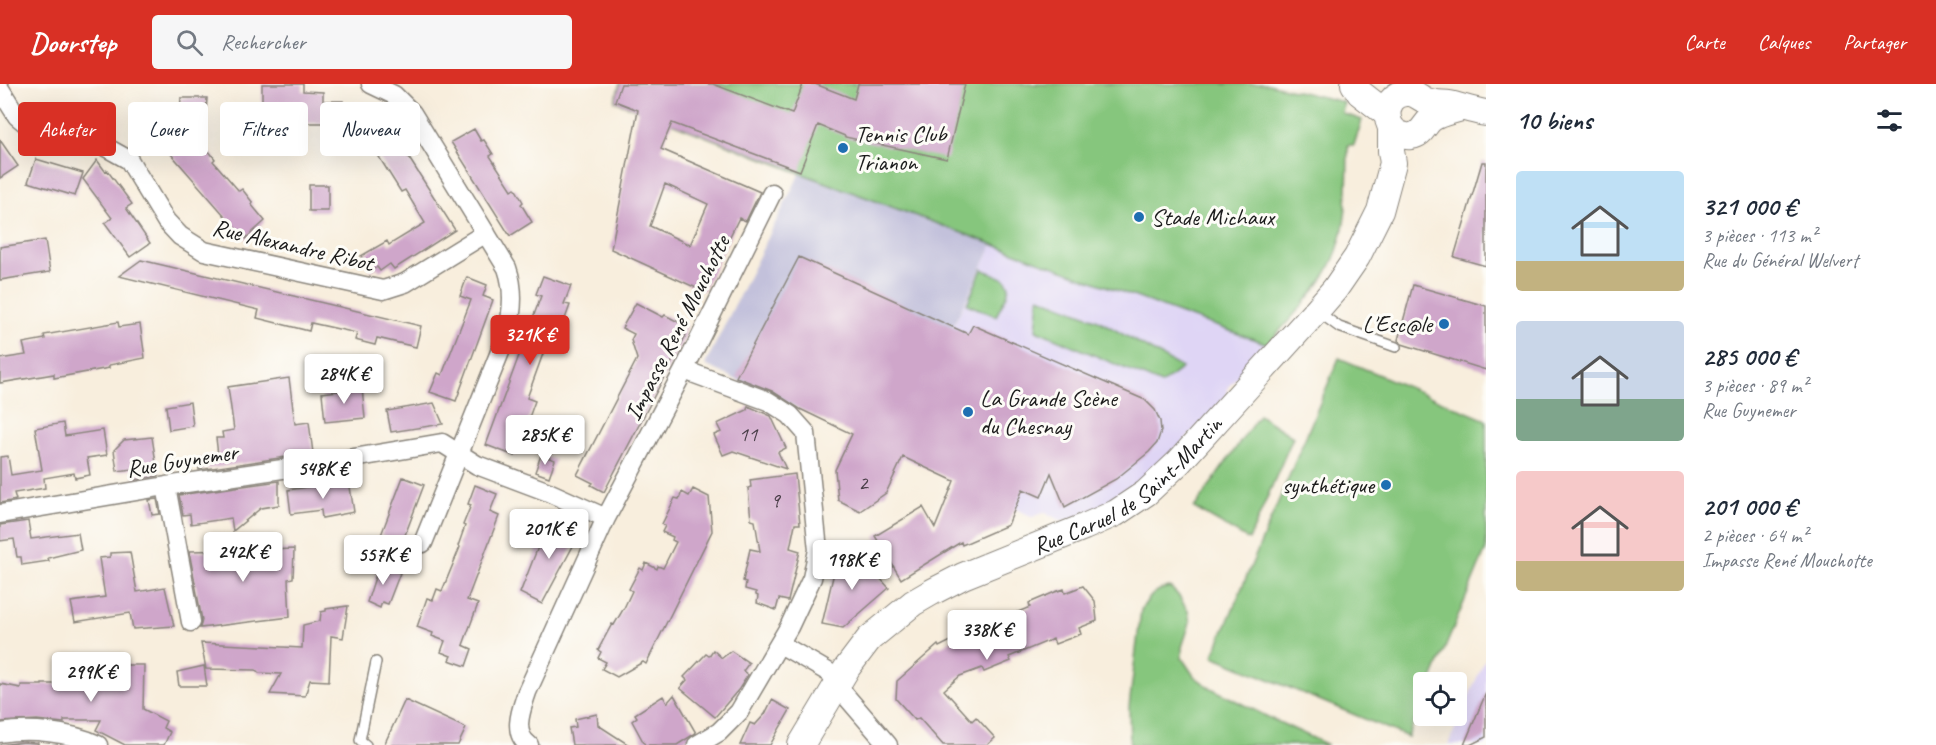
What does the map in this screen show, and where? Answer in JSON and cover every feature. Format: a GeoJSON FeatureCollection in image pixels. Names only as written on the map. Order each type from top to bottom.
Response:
{"type":"FeatureCollection","features":[{"type":"Feature","properties":{"kind":"street"},"geometry":{"type":"LineString","coordinates":[[371,84],[394,95],[412,113],[507,268],[511,279],[512,314],[506,337],[423,543]]}},
{"type":"Feature","properties":{"kind":"street"},"geometry":{"type":"LineString","coordinates":[[1354,84],[1360,93],[1395,119],[1419,133],[1427,111],[1419,95],[1404,93],[1395,119]]}},
{"type":"Feature","properties":{"kind":"street"},"geometry":{"type":"LineString","coordinates":[[1370,84],[1395,119]]}},
{"type":"Feature","properties":{"kind":"street","name":"Rue Alexandre Ribot"},"geometry":{"type":"LineString","coordinates":[[0,88],[17,116],[35,131],[102,145],[129,160],[166,221],[180,236],[204,251],[383,290],[405,283],[486,233]]}},
{"type":"Feature","properties":{"kind":"street"},"geometry":{"type":"LineString","coordinates":[[1427,111],[1461,108],[1486,113]]}},
{"type":"Feature","properties":{"kind":"street","name":"Rue Caruel de Saint-Martin"},"geometry":{"type":"LineString","coordinates":[[801,745],[837,683],[869,639],[913,603],[963,576],[1116,513],[1146,493],[1179,462],[1335,289],[1365,243],[1380,211],[1393,163],[1401,155],[1395,119]]}},
{"type":"Feature","properties":{"kind":"street","name":"Impasse René Mouchotte"},"geometry":{"type":"LineString","coordinates":[[529,745],[523,741],[519,729],[519,718],[527,692],[606,518],[684,370],[772,194]]}},
{"type":"Feature","properties":{"kind":"street"},"geometry":{"type":"LineString","coordinates":[[684,370],[768,401],[790,415],[806,433],[818,550],[812,578],[780,644],[739,712],[720,732],[697,745]]}},
{"type":"Feature","properties":{"kind":"street","name":"Rue Guynemer"},"geometry":{"type":"LineString","coordinates":[[0,514],[166,486],[381,455],[442,443],[477,465],[546,491],[606,518]]}},
{"type":"Feature","properties":{"kind":"street"},"geometry":{"type":"LineString","coordinates":[[166,486],[191,622]]}},
{"type":"Feature","properties":{"kind":"street"},"geometry":{"type":"LineString","coordinates":[[780,644],[826,669],[888,745]]}},
{"type":"Feature","properties":{"kind":"street"},"geometry":{"type":"LineString","coordinates":[[0,733],[11,731],[70,735],[98,745]]}},
{"type":"Feature","properties":{"kind":"lane"},"geometry":{"type":"LineString","coordinates":[[1316,311],[1339,327],[1396,346]]}},
{"type":"Feature","properties":{"kind":"lane"},"geometry":{"type":"LineString","coordinates":[[366,745],[360,740],[376,662]]}},
{"type":"Feature","properties":{"kind":"shaded area"},"geometry":{"type":"Polygon","coordinates":[[[800,173],[993,244],[953,326],[968,334],[909,460],[705,365],[800,173]]]}},
{"type":"Feature","properties":{"kind":"shaded area"},"geometry":{"type":"Polygon","coordinates":[[[993,244],[1268,344],[1228,387],[1226,397],[1145,482],[1088,516],[1062,521],[1044,512],[1033,517],[909,460],[968,334],[953,327],[993,244]]]}},
{"type":"Feature","properties":{"kind":"shaded area"},"geometry":{"type":"Polygon","coordinates":[[[1486,659],[1486,745],[1448,745],[1456,726],[1467,726],[1467,701],[1486,659]]]}},
{"type":"Feature","properties":{"kind":"green space","name":"Stade Michaux"},"geometry":{"type":"Polygon","coordinates":[[[620,84],[1268,84],[1344,102],[1342,113],[1362,120],[1354,145],[1348,145],[1345,215],[1338,249],[1322,280],[1268,344],[800,173],[615,101],[620,84]]]}},
{"type":"Feature","properties":{"kind":"green space"},"geometry":{"type":"Polygon","coordinates":[[[982,269],[1005,279],[1009,286],[996,316],[967,304],[982,269]]]}},
{"type":"Feature","properties":{"kind":"green space"},"geometry":{"type":"Polygon","coordinates":[[[1039,297],[1098,320],[1182,368],[1161,384],[1036,330],[1039,297]]]}},
{"type":"Feature","properties":{"kind":"green space","name":"synthétique"},"geometry":{"type":"Polygon","coordinates":[[[1339,358],[1486,420],[1486,549],[1435,672],[1413,672],[1413,724],[1408,737],[1213,656],[1339,358]]]}},
{"type":"Feature","properties":{"kind":"green space"},"geometry":{"type":"Polygon","coordinates":[[[1259,415],[1293,437],[1249,540],[1194,508],[1259,415]]]}},
{"type":"Feature","properties":{"kind":"green space"},"geometry":{"type":"Polygon","coordinates":[[[1170,587],[1188,611],[1190,623],[1182,647],[1182,658],[1194,676],[1209,687],[1328,745],[1130,745],[1129,707],[1141,610],[1153,594],[1170,587]]]}},
{"type":"Feature","properties":{"kind":"building"},"geometry":{"type":"Polygon","coordinates":[[[262,84],[303,84],[303,91],[323,92],[323,101],[343,101],[320,102],[320,123],[308,123],[308,102],[262,102],[262,84]]]}},
{"type":"Feature","properties":{"kind":"building"},"geometry":{"type":"Polygon","coordinates":[[[621,84],[713,84],[792,114],[803,84],[815,84],[854,99],[858,84],[965,84],[947,159],[845,137],[818,125],[800,171],[672,123],[661,149],[760,192],[746,221],[739,218],[703,291],[611,249],[638,110],[615,101],[621,84]],[[665,184],[650,226],[690,245],[708,204],[665,184]]]}},
{"type":"Feature","properties":{"kind":"building"},"geometry":{"type":"Polygon","coordinates":[[[181,98],[207,98],[207,102],[181,102],[181,98]]]}},
{"type":"Feature","properties":{"kind":"building"},"geometry":{"type":"Polygon","coordinates":[[[474,129],[493,154],[490,156],[512,190],[515,188],[532,222],[510,236],[451,142],[474,129]]]}},
{"type":"Feature","properties":{"kind":"building"},"geometry":{"type":"Polygon","coordinates":[[[0,140],[18,166],[0,178],[0,140]]]}},
{"type":"Feature","properties":{"kind":"building"},"geometry":{"type":"Polygon","coordinates":[[[208,150],[215,159],[213,161],[239,191],[242,189],[265,221],[245,239],[173,156],[208,156],[208,150]]]}},
{"type":"Feature","properties":{"kind":"building"},"geometry":{"type":"Polygon","coordinates":[[[408,156],[455,230],[394,269],[390,264],[380,271],[377,267],[371,271],[361,256],[387,241],[389,245],[425,223],[405,190],[401,192],[379,157],[408,156]]]}},
{"type":"Feature","properties":{"kind":"building"},"geometry":{"type":"Polygon","coordinates":[[[36,159],[83,173],[75,196],[28,182],[36,159]]]}},
{"type":"Feature","properties":{"kind":"building"},"geometry":{"type":"Polygon","coordinates":[[[97,160],[132,204],[126,208],[150,243],[130,257],[105,223],[112,218],[83,179],[97,160]]]}},
{"type":"Feature","properties":{"kind":"building"},"geometry":{"type":"Polygon","coordinates":[[[1482,162],[1486,162],[1486,266],[1454,257],[1482,162]]]}},
{"type":"Feature","properties":{"kind":"building"},"geometry":{"type":"Polygon","coordinates":[[[309,185],[328,185],[328,211],[309,211],[309,185]]]}},
{"type":"Feature","properties":{"kind":"building"},"geometry":{"type":"Polygon","coordinates":[[[45,240],[50,272],[0,280],[0,247],[45,240]]]}},
{"type":"Feature","properties":{"kind":"building"},"geometry":{"type":"Polygon","coordinates":[[[799,257],[968,334],[973,325],[1145,400],[1155,410],[1160,421],[1161,431],[1157,443],[1116,479],[1065,507],[1051,473],[1041,497],[1023,489],[1008,525],[962,545],[961,542],[901,579],[875,536],[923,507],[935,528],[954,481],[903,457],[886,493],[860,511],[838,500],[835,470],[852,434],[800,409],[772,391],[736,377],[799,257]]]}},
{"type":"Feature","properties":{"kind":"building"},"geometry":{"type":"Polygon","coordinates":[[[141,260],[421,326],[416,347],[377,338],[375,345],[355,340],[357,333],[311,323],[309,331],[257,318],[259,310],[119,276],[141,260]]]}},
{"type":"Feature","properties":{"kind":"building"},"geometry":{"type":"Polygon","coordinates":[[[543,276],[571,286],[564,304],[570,305],[556,344],[552,343],[544,351],[527,398],[535,401],[515,456],[486,445],[541,296],[536,294],[543,276]]]}},
{"type":"Feature","properties":{"kind":"building"},"geometry":{"type":"Polygon","coordinates":[[[467,277],[487,285],[483,296],[493,300],[456,401],[430,392],[438,373],[442,375],[471,300],[460,296],[467,277]]]}},
{"type":"Feature","properties":{"kind":"building","name":"L'Esc@le"},"geometry":{"type":"Polygon","coordinates":[[[1413,285],[1486,306],[1486,370],[1402,344],[1398,340],[1413,285]]]}},
{"type":"Feature","properties":{"kind":"building"},"geometry":{"type":"Polygon","coordinates":[[[636,303],[686,326],[683,333],[686,335],[604,492],[577,475],[637,359],[631,340],[634,334],[622,328],[636,303]]]}},
{"type":"Feature","properties":{"kind":"building"},"geometry":{"type":"Polygon","coordinates":[[[118,322],[119,327],[140,324],[145,358],[109,365],[109,368],[54,378],[54,374],[0,383],[0,359],[26,355],[23,343],[45,339],[44,335],[118,322]]]}},
{"type":"Feature","properties":{"kind":"building"},"geometry":{"type":"Polygon","coordinates":[[[289,378],[295,424],[309,422],[313,453],[199,470],[198,459],[218,455],[216,438],[223,438],[222,432],[234,430],[228,387],[289,378]]]}},
{"type":"Feature","properties":{"kind":"building"},"geometry":{"type":"Polygon","coordinates":[[[362,388],[365,418],[325,422],[322,393],[362,388]]]}},
{"type":"Feature","properties":{"kind":"building"},"geometry":{"type":"Polygon","coordinates":[[[190,402],[193,426],[169,430],[166,406],[190,402]]]}},
{"type":"Feature","properties":{"kind":"building"},"geometry":{"type":"Polygon","coordinates":[[[434,403],[443,424],[391,432],[387,411],[434,403]]]}},
{"type":"Feature","properties":{"kind":"building"},"geometry":{"type":"Polygon","coordinates":[[[748,406],[771,416],[786,448],[778,452],[786,469],[733,451],[723,455],[714,435],[721,432],[717,424],[747,410],[748,406]]]}},
{"type":"Feature","properties":{"kind":"building"},"geometry":{"type":"Polygon","coordinates":[[[63,423],[65,436],[103,430],[107,455],[87,458],[90,475],[75,478],[74,473],[44,478],[45,488],[14,493],[16,500],[0,503],[0,457],[8,456],[11,475],[42,470],[35,428],[63,423]]]}},
{"type":"Feature","properties":{"kind":"building"},"geometry":{"type":"Polygon","coordinates":[[[152,437],[158,476],[135,480],[133,469],[117,471],[114,450],[124,440],[152,437]]]}},
{"type":"Feature","properties":{"kind":"building"},"geometry":{"type":"Polygon","coordinates":[[[541,455],[555,460],[549,477],[535,472],[541,455]]]}},
{"type":"Feature","properties":{"kind":"building"},"geometry":{"type":"Polygon","coordinates":[[[795,474],[800,524],[795,524],[790,548],[800,551],[788,601],[779,599],[776,610],[757,603],[756,592],[745,589],[746,582],[743,581],[750,549],[760,551],[755,521],[751,520],[748,488],[751,487],[750,480],[795,474]]]}},
{"type":"Feature","properties":{"kind":"building"},"geometry":{"type":"Polygon","coordinates":[[[403,477],[424,485],[402,543],[381,535],[403,477]]]}},
{"type":"Feature","properties":{"kind":"building"},"geometry":{"type":"Polygon","coordinates":[[[279,481],[279,505],[261,508],[233,531],[231,518],[191,524],[190,514],[183,515],[179,495],[279,481]]]}},
{"type":"Feature","properties":{"kind":"building"},"geometry":{"type":"Polygon","coordinates":[[[349,481],[354,512],[322,518],[321,510],[291,514],[288,490],[349,481]]]}},
{"type":"Feature","properties":{"kind":"building"},"geometry":{"type":"Polygon","coordinates":[[[475,485],[497,494],[490,512],[499,516],[467,600],[478,604],[463,645],[472,649],[466,666],[449,660],[451,656],[441,652],[445,641],[417,627],[427,598],[433,600],[437,589],[442,591],[460,547],[458,546],[465,526],[463,525],[471,505],[468,504],[475,485]]]}},
{"type":"Feature","properties":{"kind":"building"},"geometry":{"type":"Polygon","coordinates":[[[693,489],[709,497],[712,531],[646,664],[643,662],[617,677],[602,669],[606,662],[598,658],[601,652],[598,650],[624,608],[632,591],[629,589],[640,568],[643,570],[646,563],[657,569],[658,566],[663,568],[676,542],[672,540],[673,537],[662,532],[665,526],[662,524],[675,498],[679,499],[682,492],[689,496],[693,489]]]}},
{"type":"Feature","properties":{"kind":"building"},"geometry":{"type":"Polygon","coordinates":[[[157,499],[160,514],[152,515],[149,500],[157,499]]]}},
{"type":"Feature","properties":{"kind":"building"},"geometry":{"type":"Polygon","coordinates":[[[554,517],[581,531],[542,604],[520,593],[538,547],[554,517]]]}},
{"type":"Feature","properties":{"kind":"building"},"geometry":{"type":"Polygon","coordinates":[[[28,521],[31,539],[78,533],[81,550],[48,558],[49,561],[22,565],[21,557],[17,557],[14,539],[0,541],[0,525],[28,521]]]}},
{"type":"Feature","properties":{"kind":"building"},"geometry":{"type":"Polygon","coordinates":[[[235,539],[267,539],[267,550],[294,549],[293,578],[288,579],[290,617],[200,628],[202,620],[189,551],[237,550],[235,539]]]}},
{"type":"Feature","properties":{"kind":"building"},"geometry":{"type":"Polygon","coordinates":[[[855,551],[889,588],[843,628],[822,624],[835,568],[855,551]]]}},
{"type":"Feature","properties":{"kind":"building"},"geometry":{"type":"Polygon","coordinates":[[[130,552],[137,592],[165,587],[174,626],[133,629],[130,613],[75,622],[71,602],[105,597],[99,558],[110,557],[110,553],[130,552]]]}},
{"type":"Feature","properties":{"kind":"building"},"geometry":{"type":"Polygon","coordinates":[[[379,565],[400,573],[388,604],[382,602],[380,608],[367,602],[379,565]]]}},
{"type":"Feature","properties":{"kind":"building"},"geometry":{"type":"Polygon","coordinates":[[[1083,586],[1095,601],[1097,621],[1079,628],[1081,634],[1055,644],[1053,639],[1009,657],[1011,661],[984,672],[982,668],[960,676],[944,690],[972,721],[976,717],[995,738],[987,745],[943,745],[919,718],[915,720],[896,699],[897,681],[938,645],[939,647],[967,633],[964,628],[999,614],[1001,619],[1030,607],[1029,603],[1055,592],[1064,589],[1065,593],[1083,586]]]}},
{"type":"Feature","properties":{"kind":"building"},"geometry":{"type":"Polygon","coordinates":[[[348,606],[343,638],[331,636],[329,681],[310,680],[305,696],[270,694],[281,674],[259,673],[256,670],[206,669],[201,643],[302,648],[303,625],[320,621],[321,612],[326,609],[348,606]]]}},
{"type":"Feature","properties":{"kind":"building"},"geometry":{"type":"Polygon","coordinates":[[[713,650],[722,658],[731,651],[749,663],[743,671],[748,675],[715,717],[680,688],[687,680],[684,677],[706,654],[709,656],[713,650]]]}},
{"type":"Feature","properties":{"kind":"building"},"geometry":{"type":"Polygon","coordinates":[[[104,660],[123,660],[123,665],[144,665],[143,709],[166,721],[163,728],[170,732],[164,745],[125,745],[96,730],[101,720],[64,720],[64,723],[37,720],[0,722],[0,684],[21,688],[21,685],[82,684],[82,662],[104,662],[104,660]]]}},
{"type":"Feature","properties":{"kind":"building"},"geometry":{"type":"Polygon","coordinates":[[[204,666],[207,686],[179,686],[177,672],[204,666]]]}},
{"type":"Feature","properties":{"kind":"building"},"geometry":{"type":"Polygon","coordinates":[[[1486,693],[1486,737],[1470,745],[1464,745],[1486,693]]]}},
{"type":"Feature","properties":{"kind":"building"},"geometry":{"type":"Polygon","coordinates":[[[674,695],[696,733],[677,745],[645,745],[632,721],[637,717],[635,714],[663,696],[667,703],[674,695]]]}},
{"type":"Feature","properties":{"kind":"building"},"geometry":{"type":"Polygon","coordinates":[[[405,700],[466,728],[458,745],[384,745],[405,700]]]}},
{"type":"Feature","properties":{"kind":"building"},"geometry":{"type":"Polygon","coordinates":[[[772,700],[790,710],[770,745],[740,745],[750,723],[755,725],[765,714],[772,700]]]}},
{"type":"Feature","properties":{"kind":"building"},"geometry":{"type":"Polygon","coordinates":[[[597,714],[598,725],[629,745],[572,745],[569,728],[576,727],[575,719],[597,714]]]}},
{"type":"Feature","properties":{"kind":"building"},"geometry":{"type":"Polygon","coordinates":[[[38,743],[38,745],[0,745],[38,743]]]}},
{"type":"Feature","properties":{"kind":"place","name":"Tennis Club Trianon"},"geometry":{"type":"Point","coordinates":[843,148]}},
{"type":"Feature","properties":{"kind":"place","name":"Stade Michaux"},"geometry":{"type":"Point","coordinates":[1139,217]}},
{"type":"Feature","properties":{"kind":"place","name":"L'Esc@le"},"geometry":{"type":"Point","coordinates":[1444,324]}},
{"type":"Feature","properties":{"kind":"place","name":"La Grande Scène du Chesnay"},"geometry":{"type":"Point","coordinates":[968,412]}},
{"type":"Feature","properties":{"kind":"place","name":"synthétique"},"geometry":{"type":"Point","coordinates":[1386,485]}}]}
